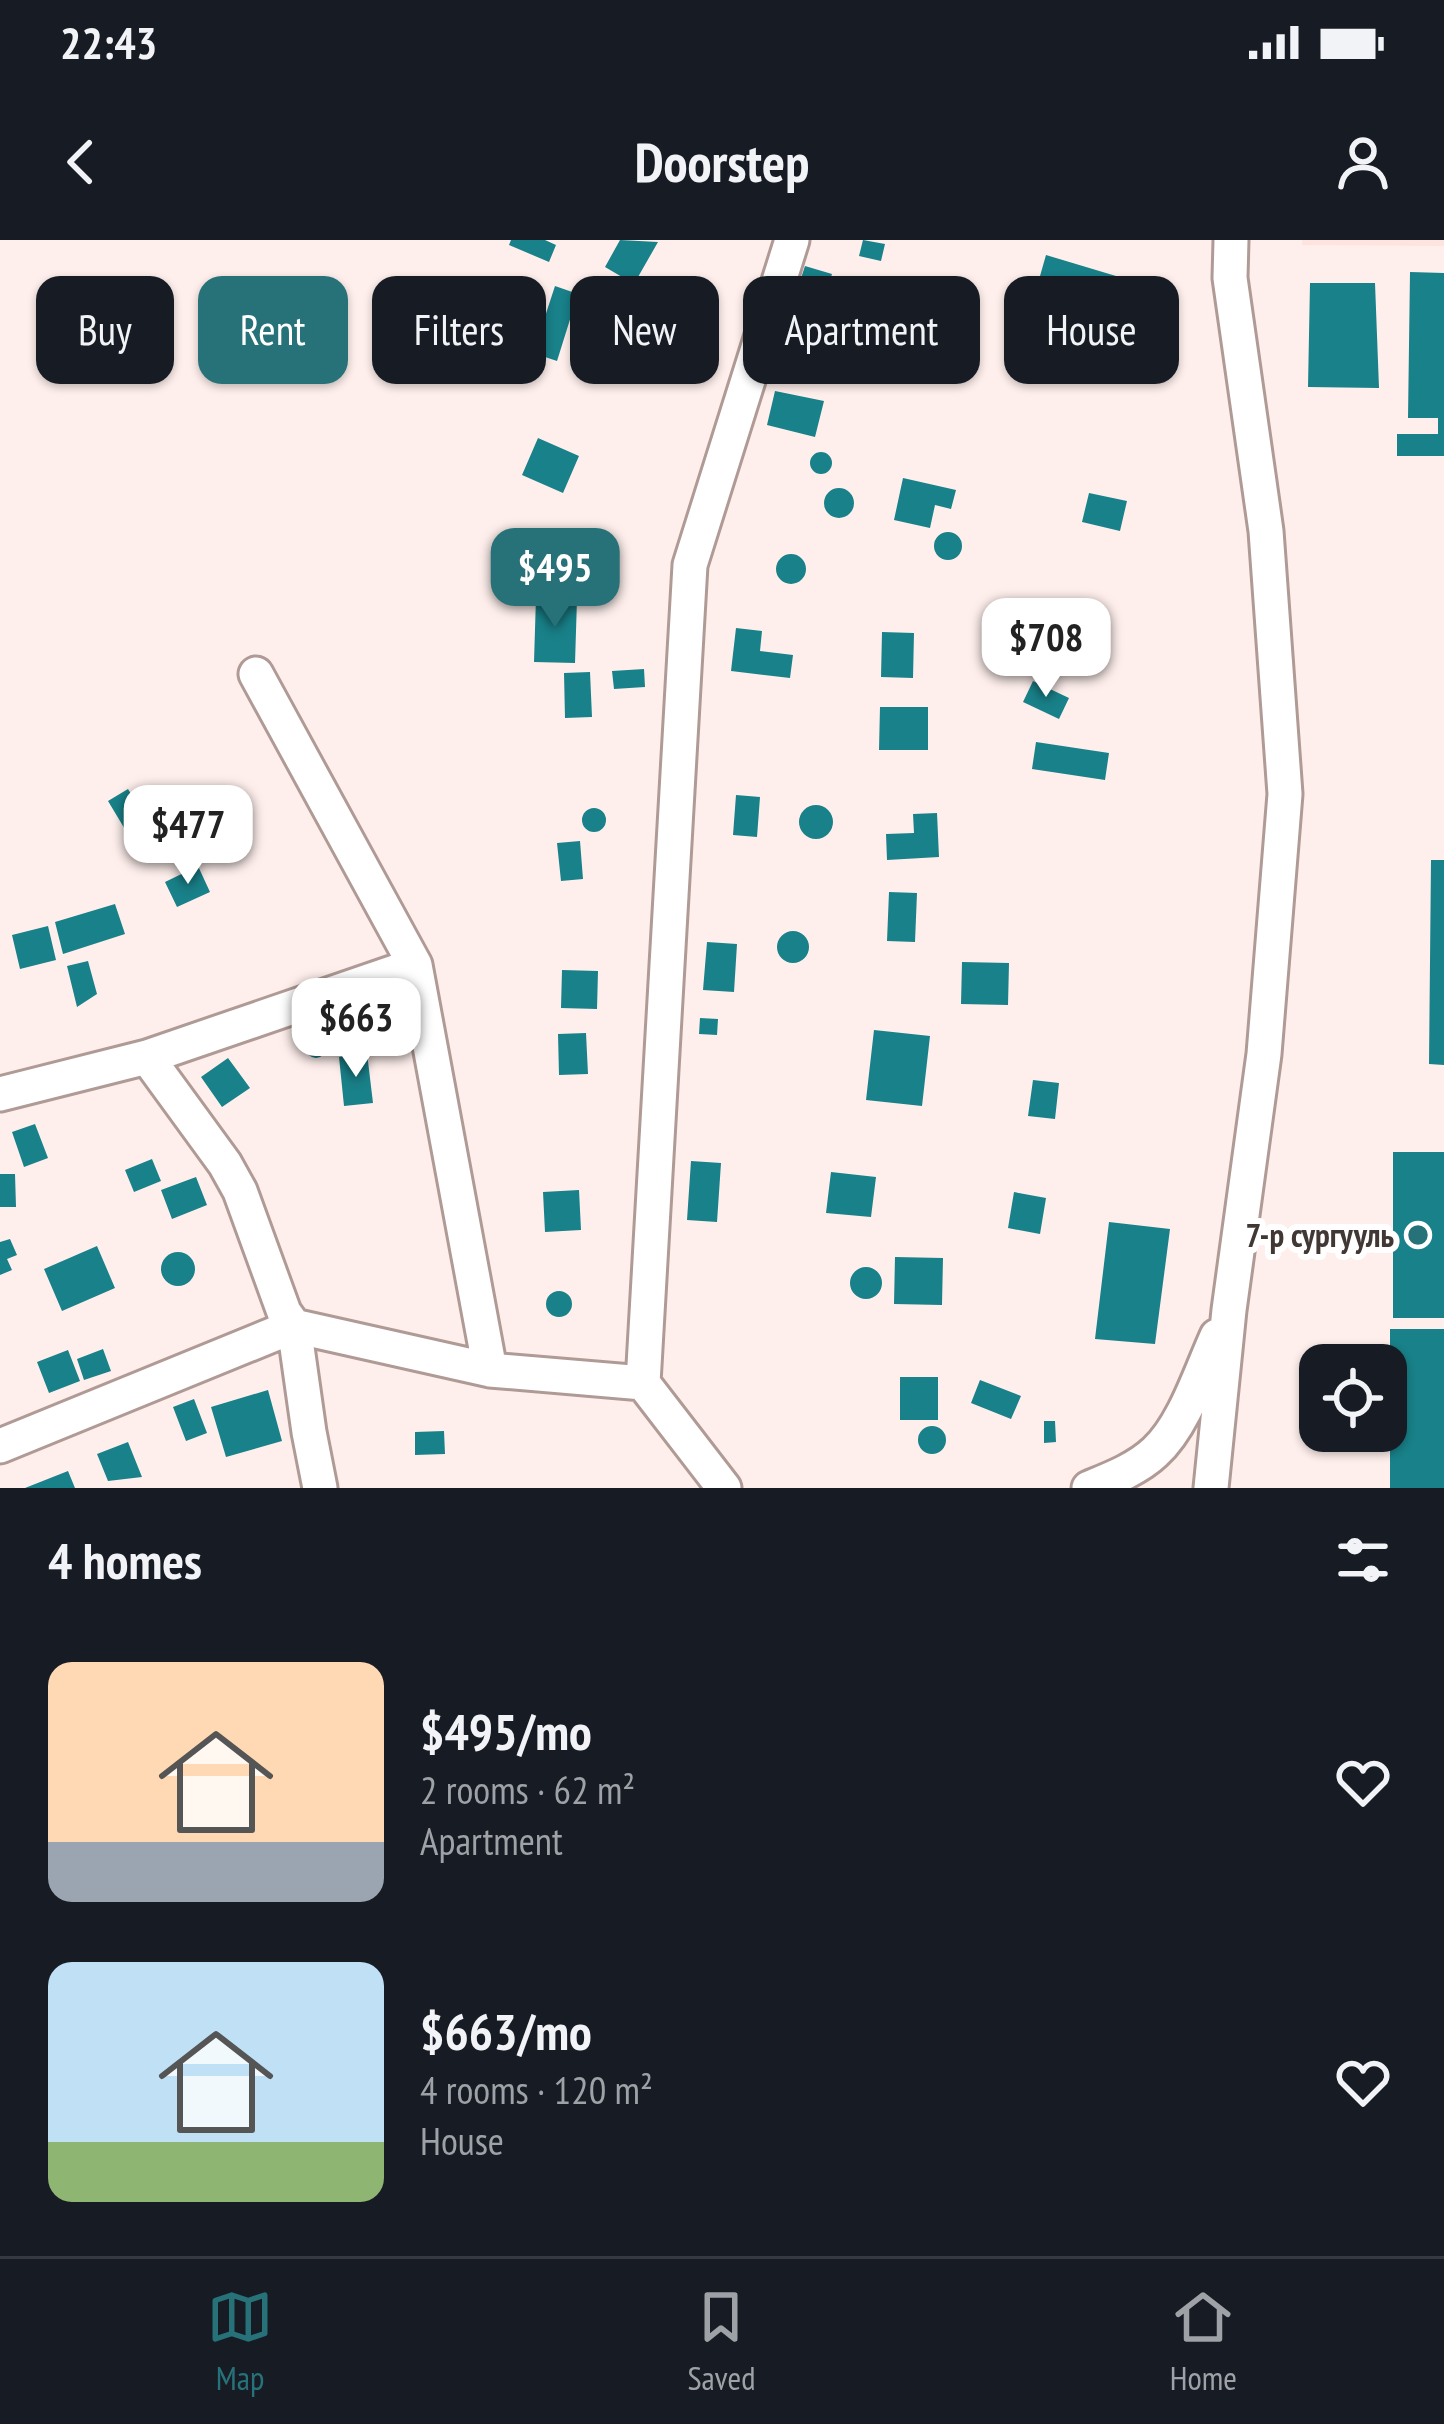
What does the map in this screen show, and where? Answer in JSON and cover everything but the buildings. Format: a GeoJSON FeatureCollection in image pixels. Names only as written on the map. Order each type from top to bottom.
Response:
{"type":"FeatureCollection","features":[{"type":"Feature","properties":{"kind":"street"},"geometry":{"type":"LineString","coordinates":[[724,1488],[643,1383],[690,565],[792,240]]}},
{"type":"Feature","properties":{"kind":"street"},"geometry":{"type":"LineString","coordinates":[[1211,1488],[1229,1310],[1264,1054],[1285,794],[1266,531],[1230,278],[1231,240]]}},
{"type":"Feature","properties":{"kind":"street"},"geometry":{"type":"LineString","coordinates":[[256,674],[415,965],[490,1370]]}},
{"type":"Feature","properties":{"kind":"street"},"geometry":{"type":"LineString","coordinates":[[0,1094],[147,1057],[415,965]]}},
{"type":"Feature","properties":{"kind":"street"},"geometry":{"type":"LineString","coordinates":[[147,1057],[240,1191],[284,1312],[294,1326],[320,1488]]}},
{"type":"Feature","properties":{"kind":"street"},"geometry":{"type":"LineString","coordinates":[[1089,1488],[1118,1477],[1156,1452],[1178,1421],[1229,1310]]}},
{"type":"Feature","properties":{"kind":"street"},"geometry":{"type":"LineString","coordinates":[[0,1446],[294,1326],[490,1370],[643,1383]]}},
{"type":"Feature","properties":{"kind":"shaded area"},"geometry":{"type":"Polygon","coordinates":[[[1302,240],[1444,240],[1444,246],[1302,245],[1302,240]]]}},
{"type":"Feature","properties":{"kind":"place","name":"7-р сургууль"},"geometry":{"type":"Point","coordinates":[1418,1235]}}]}
